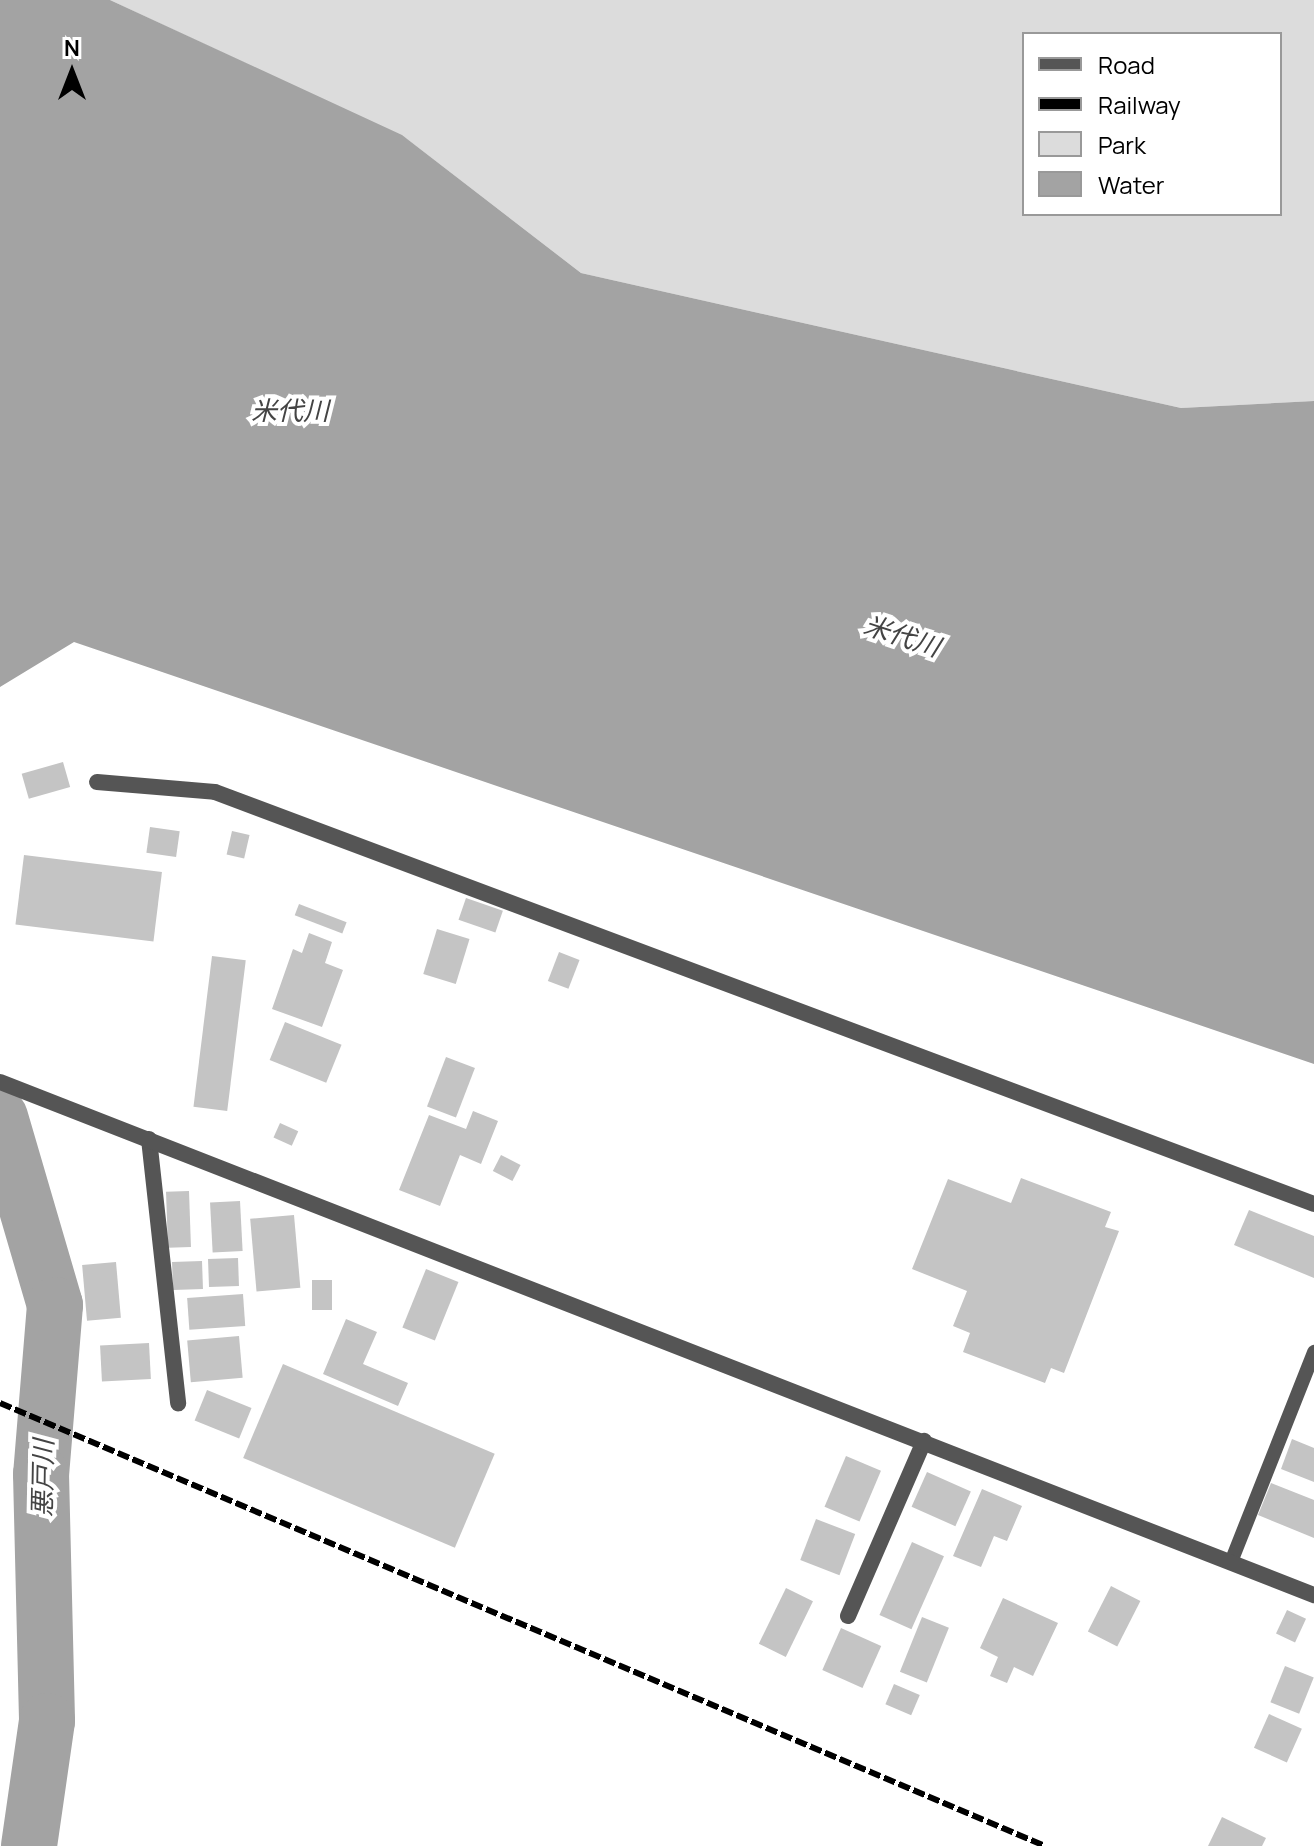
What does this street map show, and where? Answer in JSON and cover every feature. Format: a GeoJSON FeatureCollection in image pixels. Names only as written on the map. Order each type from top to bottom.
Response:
{"type":"FeatureCollection","features":[{"type":"Feature","properties":{"kind":"street"},"geometry":{"type":"LineString","coordinates":[[97,782],[215,792],[1314,1204]]}},
{"type":"Feature","properties":{"kind":"street"},"geometry":{"type":"LineString","coordinates":[[0,1082],[1314,1595]]}},
{"type":"Feature","properties":{"kind":"street"},"geometry":{"type":"LineString","coordinates":[[149,1139],[178,1403]]}},
{"type":"Feature","properties":{"kind":"street"},"geometry":{"type":"LineString","coordinates":[[848,1616],[924,1441]]}},
{"type":"Feature","properties":{"kind":"lane"},"geometry":{"type":"LineString","coordinates":[[1231,1562],[1314,1352]]}},
{"type":"Feature","properties":{"kind":"green space"},"geometry":{"type":"Polygon","coordinates":[[[110,0],[1314,0],[1314,401],[1181,408],[581,273],[407,139],[110,0]]]}},
{"type":"Feature","properties":{"kind":"water","name":"米代川"},"geometry":{"type":"Polygon","coordinates":[[[0,0],[110,0],[402,135],[581,273],[1181,408],[1314,401],[1314,1064],[74,642],[0,687],[0,0]]]}},
{"type":"Feature","properties":{"kind":"building"},"geometry":{"type":"Polygon","coordinates":[[[63,762],[70,787],[29,799],[22,774],[63,762]]]}},
{"type":"Feature","properties":{"kind":"building"},"geometry":{"type":"Polygon","coordinates":[[[150,827],[180,831],[176,857],[146,853],[150,827]]]}},
{"type":"Feature","properties":{"kind":"building"},"geometry":{"type":"Polygon","coordinates":[[[232,831],[250,835],[244,858],[227,854],[232,831]]]}},
{"type":"Feature","properties":{"kind":"building"},"geometry":{"type":"Polygon","coordinates":[[[24,855],[162,872],[153,941],[15,924],[24,855]]]}},
{"type":"Feature","properties":{"kind":"building"},"geometry":{"type":"Polygon","coordinates":[[[466,898],[503,911],[495,932],[459,920],[466,898]]]}},
{"type":"Feature","properties":{"kind":"building"},"geometry":{"type":"Polygon","coordinates":[[[299,904],[347,922],[342,933],[295,915],[299,904]]]}},
{"type":"Feature","properties":{"kind":"building"},"geometry":{"type":"Polygon","coordinates":[[[437,929],[470,939],[456,984],[423,974],[437,929]]]}},
{"type":"Feature","properties":{"kind":"building"},"geometry":{"type":"Polygon","coordinates":[[[309,933],[332,942],[325,963],[343,970],[322,1027],[272,1009],[293,949],[302,953],[309,933]]]}},
{"type":"Feature","properties":{"kind":"building"},"geometry":{"type":"Polygon","coordinates":[[[559,952],[580,960],[568,989],[548,981],[559,952]]]}},
{"type":"Feature","properties":{"kind":"building"},"geometry":{"type":"Polygon","coordinates":[[[212,956],[246,960],[227,1111],[193,1107],[212,956]]]}},
{"type":"Feature","properties":{"kind":"building"},"geometry":{"type":"Polygon","coordinates":[[[285,1022],[342,1045],[326,1083],[270,1060],[285,1022]]]}},
{"type":"Feature","properties":{"kind":"building"},"geometry":{"type":"Polygon","coordinates":[[[446,1057],[475,1068],[456,1118],[427,1106],[446,1057]]]}},
{"type":"Feature","properties":{"kind":"building"},"geometry":{"type":"Polygon","coordinates":[[[473,1111],[498,1121],[481,1164],[460,1155],[440,1206],[399,1190],[429,1115],[466,1129],[473,1111]]]}},
{"type":"Feature","properties":{"kind":"building"},"geometry":{"type":"Polygon","coordinates":[[[280,1123],[298,1131],[292,1146],[273,1138],[280,1123]]]}},
{"type":"Feature","properties":{"kind":"building"},"geometry":{"type":"Polygon","coordinates":[[[501,1155],[521,1165],[512,1181],[493,1171],[501,1155]]]}},
{"type":"Feature","properties":{"kind":"building"},"geometry":{"type":"Polygon","coordinates":[[[1021,1178],[1111,1212],[1105,1227],[1119,1231],[1064,1373],[1051,1368],[1045,1383],[963,1352],[970,1333],[953,1326],[967,1291],[912,1269],[948,1179],[1011,1203],[1021,1178]]]}},
{"type":"Feature","properties":{"kind":"building"},"geometry":{"type":"Polygon","coordinates":[[[189,1191],[191,1247],[168,1248],[166,1192],[189,1191]]]}},
{"type":"Feature","properties":{"kind":"building"},"geometry":{"type":"Polygon","coordinates":[[[240,1201],[243,1251],[213,1253],[210,1203],[240,1201]]]}},
{"type":"Feature","properties":{"kind":"building"},"geometry":{"type":"Polygon","coordinates":[[[1249,1210],[1314,1236],[1314,1278],[1234,1245],[1249,1210]]]}},
{"type":"Feature","properties":{"kind":"building"},"geometry":{"type":"Polygon","coordinates":[[[294,1215],[300,1288],[257,1292],[250,1219],[294,1215]]]}},
{"type":"Feature","properties":{"kind":"building"},"geometry":{"type":"Polygon","coordinates":[[[238,1258],[239,1286],[209,1287],[208,1259],[238,1258]]]}},
{"type":"Feature","properties":{"kind":"building"},"geometry":{"type":"Polygon","coordinates":[[[202,1261],[203,1289],[173,1290],[172,1262],[202,1261]]]}},
{"type":"Feature","properties":{"kind":"building"},"geometry":{"type":"Polygon","coordinates":[[[116,1262],[121,1318],[87,1321],[82,1265],[116,1262]]]}},
{"type":"Feature","properties":{"kind":"building"},"geometry":{"type":"Polygon","coordinates":[[[426,1269],[458,1282],[435,1341],[402,1327],[426,1269]]]}},
{"type":"Feature","properties":{"kind":"building"},"geometry":{"type":"Polygon","coordinates":[[[312,1280],[332,1280],[332,1310],[312,1310],[312,1280]]]}},
{"type":"Feature","properties":{"kind":"building"},"geometry":{"type":"Polygon","coordinates":[[[243,1294],[245,1326],[189,1330],[187,1298],[243,1294]]]}},
{"type":"Feature","properties":{"kind":"building"},"geometry":{"type":"Polygon","coordinates":[[[346,1319],[377,1332],[363,1364],[408,1383],[398,1406],[323,1374],[346,1319]]]}},
{"type":"Feature","properties":{"kind":"building"},"geometry":{"type":"Polygon","coordinates":[[[239,1336],[243,1378],[191,1382],[187,1341],[239,1336]]]}},
{"type":"Feature","properties":{"kind":"building"},"geometry":{"type":"Polygon","coordinates":[[[149,1343],[151,1379],[102,1382],[100,1346],[149,1343]]]}},
{"type":"Feature","properties":{"kind":"building"},"geometry":{"type":"Polygon","coordinates":[[[283,1364],[495,1454],[455,1548],[243,1458],[283,1364]]]}},
{"type":"Feature","properties":{"kind":"building"},"geometry":{"type":"Polygon","coordinates":[[[207,1390],[252,1408],[239,1439],[195,1421],[207,1390]]]}},
{"type":"Feature","properties":{"kind":"building"},"geometry":{"type":"Polygon","coordinates":[[[1292,1439],[1314,1448],[1314,1482],[1281,1469],[1292,1439]]]}},
{"type":"Feature","properties":{"kind":"building"},"geometry":{"type":"Polygon","coordinates":[[[846,1456],[881,1471],[859,1521],[825,1507],[846,1456]]]}},
{"type":"Feature","properties":{"kind":"building"},"geometry":{"type":"Polygon","coordinates":[[[927,1472],[971,1492],[955,1526],[912,1507],[927,1472]]]}},
{"type":"Feature","properties":{"kind":"building"},"geometry":{"type":"Polygon","coordinates":[[[1271,1483],[1314,1500],[1314,1538],[1258,1515],[1271,1483]]]}},
{"type":"Feature","properties":{"kind":"building"},"geometry":{"type":"Polygon","coordinates":[[[982,1489],[1022,1506],[1007,1541],[994,1536],[981,1567],[953,1556],[982,1489]]]}},
{"type":"Feature","properties":{"kind":"building"},"geometry":{"type":"Polygon","coordinates":[[[816,1519],[855,1534],[839,1575],[800,1560],[816,1519]]]}},
{"type":"Feature","properties":{"kind":"building"},"geometry":{"type":"Polygon","coordinates":[[[912,1542],[944,1556],[911,1629],[879,1615],[912,1542]]]}},
{"type":"Feature","properties":{"kind":"building"},"geometry":{"type":"Polygon","coordinates":[[[1111,1586],[1140,1601],[1117,1646],[1088,1631],[1111,1586]]]}},
{"type":"Feature","properties":{"kind":"building"},"geometry":{"type":"Polygon","coordinates":[[[786,1588],[813,1601],[786,1657],[759,1644],[786,1588]]]}},
{"type":"Feature","properties":{"kind":"building"},"geometry":{"type":"Polygon","coordinates":[[[1003,1598],[1058,1623],[1033,1676],[1014,1667],[1007,1683],[990,1676],[998,1657],[980,1648],[1003,1598]]]}},
{"type":"Feature","properties":{"kind":"building"},"geometry":{"type":"Polygon","coordinates":[[[1287,1610],[1306,1619],[1295,1642],[1276,1634],[1287,1610]]]}},
{"type":"Feature","properties":{"kind":"building"},"geometry":{"type":"Polygon","coordinates":[[[922,1617],[949,1628],[927,1683],[900,1672],[922,1617]]]}},
{"type":"Feature","properties":{"kind":"building"},"geometry":{"type":"Polygon","coordinates":[[[841,1628],[881,1646],[862,1688],[822,1670],[841,1628]]]}},
{"type":"Feature","properties":{"kind":"building"},"geometry":{"type":"Polygon","coordinates":[[[1285,1666],[1314,1678],[1299,1714],[1270,1702],[1285,1666]]]}},
{"type":"Feature","properties":{"kind":"building"},"geometry":{"type":"Polygon","coordinates":[[[894,1684],[920,1695],[911,1715],[885,1704],[894,1684]]]}},
{"type":"Feature","properties":{"kind":"building"},"geometry":{"type":"Polygon","coordinates":[[[1269,1714],[1302,1729],[1287,1762],[1254,1748],[1269,1714]]]}},
{"type":"Feature","properties":{"kind":"building"},"geometry":{"type":"Polygon","coordinates":[[[1222,1817],[1266,1838],[1262,1846],[1208,1846],[1222,1817]]]}},
{"type":"Feature","properties":{"kind":"waterway","name":"悪戸川"},"geometry":{"type":"LineString","coordinates":[[0,1117],[55,1305],[41,1474],[47,1721],[29,1846]]}},
{"type":"Feature","properties":{"kind":"railway"},"geometry":{"type":"LineString","coordinates":[[0,1403],[1045,1846]]}}]}
